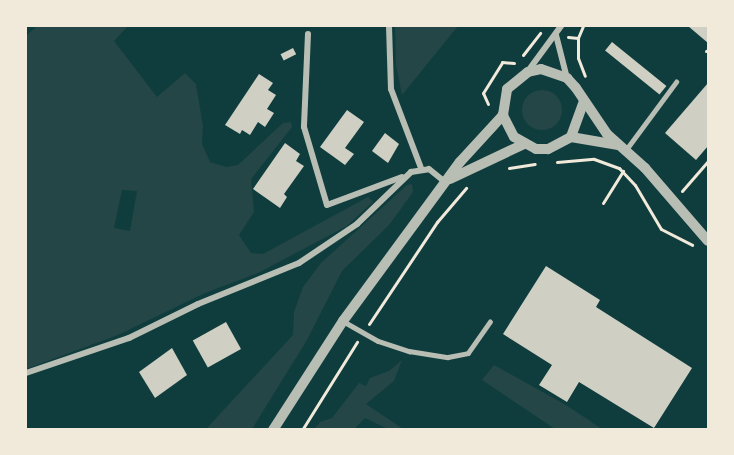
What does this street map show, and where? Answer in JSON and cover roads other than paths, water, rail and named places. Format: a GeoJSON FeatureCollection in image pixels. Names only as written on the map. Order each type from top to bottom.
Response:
{"type":"FeatureCollection","features":[{"type":"Feature","properties":{"kind":"street"},"geometry":{"type":"LineString","coordinates":[[389,26],[391,89],[421,168]]}},
{"type":"Feature","properties":{"kind":"street"},"geometry":{"type":"LineString","coordinates":[[273,429],[343,321],[445,182],[503,115],[507,90],[528,72],[561,26]]}},
{"type":"Feature","properties":{"kind":"street"},"geometry":{"type":"LineString","coordinates":[[308,34],[303,127],[327,205],[421,168],[429,169],[445,182]]}},
{"type":"Feature","properties":{"kind":"street"},"geometry":{"type":"LineString","coordinates":[[556,35],[567,78],[625,151],[674,201],[708,241]]}},
{"type":"Feature","properties":{"kind":"street"},"geometry":{"type":"LineString","coordinates":[[528,72],[541,69],[567,78]]}},
{"type":"Feature","properties":{"kind":"street"},"geometry":{"type":"LineString","coordinates":[[571,137],[584,101]]}},
{"type":"Feature","properties":{"kind":"street"},"geometry":{"type":"LineString","coordinates":[[503,115],[514,137],[524,144],[548,149],[571,137],[625,151]]}},
{"type":"Feature","properties":{"kind":"street"},"geometry":{"type":"LineString","coordinates":[[445,182],[478,163],[524,144]]}},
{"type":"Feature","properties":{"kind":"street"},"geometry":{"type":"LineString","coordinates":[[26,373],[129,338],[198,304],[299,263],[357,224],[405,176]]}},
{"type":"Feature","properties":{"kind":"lane"},"geometry":{"type":"LineString","coordinates":[[625,151],[675,82]]}},
{"type":"Feature","properties":{"kind":"lane"},"geometry":{"type":"LineString","coordinates":[[343,321],[409,351],[448,357],[468,353],[490,322]]}}]}
